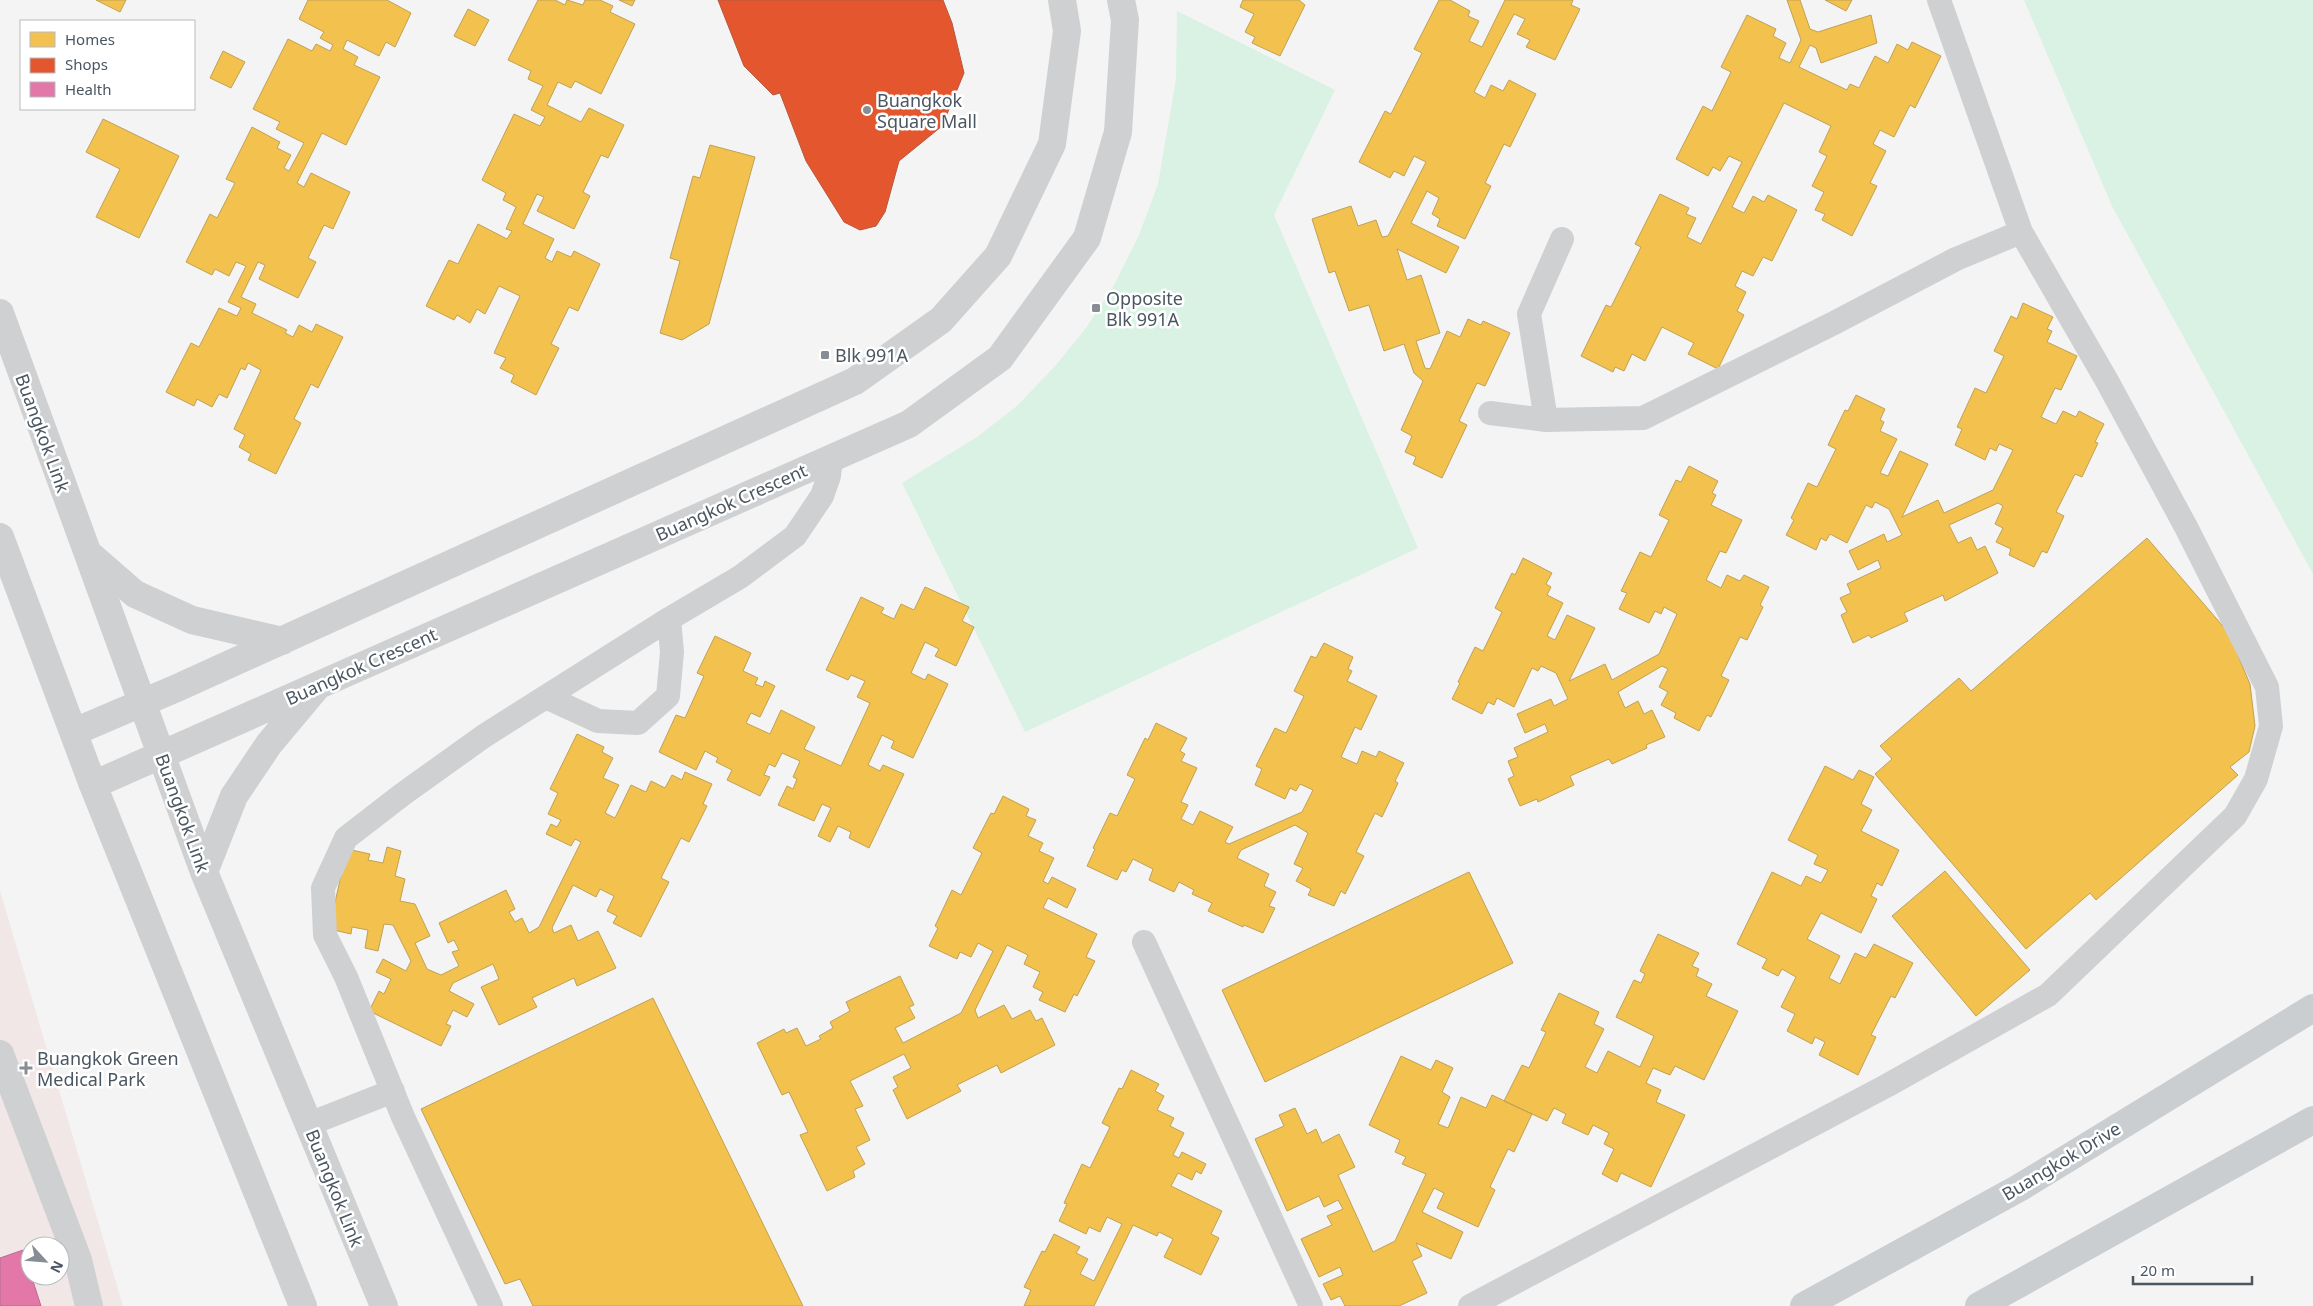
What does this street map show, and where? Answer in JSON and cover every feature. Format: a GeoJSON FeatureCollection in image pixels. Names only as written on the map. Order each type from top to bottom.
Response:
{"type":"FeatureCollection","features":[{"type":"Feature","properties":{"kind":"main road","name":"Buangkok Drive"},"geometry":{"type":"LineString","coordinates":[[1804,1306],[2019,1188],[2313,1008]]}},
{"type":"Feature","properties":{"kind":"main road"},"geometry":{"type":"LineString","coordinates":[[1980,1306],[2313,1120]]}},
{"type":"Feature","properties":{"kind":"street"},"geometry":{"type":"LineString","coordinates":[[74,732],[282,641],[855,381],[941,320],[998,256],[1052,144],[1067,31],[1062,0]]}},
{"type":"Feature","properties":{"kind":"street","name":"Buangkok Crescent"},"geometry":{"type":"LineString","coordinates":[[94,785],[909,424],[1000,358],[1087,238],[1118,132],[1125,20],[1121,0]]}},
{"type":"Feature","properties":{"kind":"street","name":"Buangkok Link"},"geometry":{"type":"LineString","coordinates":[[0,313],[204,872],[384,1306]]}},
{"type":"Feature","properties":{"kind":"street"},"geometry":{"type":"LineString","coordinates":[[0,536],[94,785],[303,1306]]}},
{"type":"Feature","properties":{"kind":"street"},"geometry":{"type":"LineString","coordinates":[[86,551],[135,594],[192,620],[282,641]]}},
{"type":"Feature","properties":{"kind":"street"},"geometry":{"type":"LineString","coordinates":[[204,872],[234,796],[269,744],[320,684]]}},
{"type":"Feature","properties":{"kind":"street"},"geometry":{"type":"LineString","coordinates":[[0,1054],[8,1099],[78,1260],[89,1306]]}},
{"type":"Feature","properties":{"kind":"lane"},"geometry":{"type":"LineString","coordinates":[[1470,1306],[1879,1090],[2048,995],[2235,816],[2256,779],[2271,726],[2267,687],[2182,518],[2022,232],[1939,0]]}},
{"type":"Feature","properties":{"kind":"lane"},"geometry":{"type":"LineString","coordinates":[[1490,414],[1546,420],[1643,418],[1834,323],[1956,258],[2022,232]]}},
{"type":"Feature","properties":{"kind":"lane"},"geometry":{"type":"LineString","coordinates":[[1546,420],[1529,314],[1562,239]]}},
{"type":"Feature","properties":{"kind":"lane"},"geometry":{"type":"LineString","coordinates":[[491,1306],[393,1091],[346,977],[325,935],[323,888],[346,838],[403,794],[484,736],[669,619],[740,577],[795,536],[822,496],[829,476],[831,458]]}},
{"type":"Feature","properties":{"kind":"lane"},"geometry":{"type":"LineString","coordinates":[[546,698],[598,721],[638,723],[668,696],[672,652],[669,619]]}},
{"type":"Feature","properties":{"kind":"lane"},"geometry":{"type":"LineString","coordinates":[[1144,942],[1311,1306]]}},
{"type":"Feature","properties":{"kind":"lane"},"geometry":{"type":"LineString","coordinates":[[309,1124],[393,1091]]}},
{"type":"Feature","properties":{"kind":"shaded area","name":"Buangkok Green Medical Park"},"geometry":{"type":"Polygon","coordinates":[[[0,891],[123,1306],[0,1306],[0,891]]]}},
{"type":"Feature","properties":{"kind":"green space"},"geometry":{"type":"Polygon","coordinates":[[[2024,0],[2313,0],[2313,574],[2112,206],[2024,0]]]}},
{"type":"Feature","properties":{"kind":"green space"},"geometry":{"type":"Polygon","coordinates":[[[1177,11],[1335,90],[1274,215],[1418,548],[1025,732],[902,483],[977,437],[1017,406],[1056,365],[1086,328],[1114,285],[1139,235],[1158,184],[1176,79],[1177,11]]]}},
{"type":"Feature","properties":{"kind":"building: Homes"},"geometry":{"type":"Polygon","coordinates":[[[96,0],[126,0],[120,12],[96,0]]]}},
{"type":"Feature","properties":{"kind":"building: Homes"},"geometry":{"type":"Polygon","coordinates":[[[308,0],[387,0],[411,13],[395,47],[386,42],[379,56],[347,40],[343,49],[358,57],[354,65],[380,77],[346,145],[322,133],[297,183],[304,187],[311,173],[350,192],[333,229],[324,225],[308,258],[316,262],[298,298],[259,279],[265,265],[258,262],[241,297],[256,304],[252,313],[287,330],[285,333],[293,337],[299,325],[312,332],[316,324],[343,337],[318,388],[311,384],[294,419],[301,423],[276,474],[248,460],[251,454],[239,447],[245,435],[234,429],[261,370],[248,363],[245,370],[241,368],[227,398],[219,394],[212,407],[197,399],[194,406],[166,392],[191,343],[199,347],[219,308],[237,316],[241,308],[228,302],[246,266],[236,262],[229,276],[215,269],[212,275],[186,262],[210,214],[217,218],[235,183],[226,179],[252,127],[280,142],[277,148],[291,155],[284,168],[289,171],[304,143],[276,129],[280,122],[253,109],[288,39],[312,51],[316,44],[330,51],[333,45],[320,38],[324,32],[299,19],[308,0]]]}},
{"type":"Feature","properties":{"kind":"building: Homes"},"geometry":{"type":"Polygon","coordinates":[[[538,0],[555,0],[565,5],[567,0],[583,5],[585,0],[600,0],[613,6],[610,12],[635,24],[601,94],[575,81],[571,88],[558,82],[547,105],[581,122],[589,108],[624,125],[608,158],[601,155],[583,192],[590,196],[574,229],[537,211],[544,197],[537,194],[523,224],[554,239],[545,258],[552,262],[557,251],[571,257],[574,251],[600,264],[578,311],[569,307],[551,344],[559,348],[536,395],[511,382],[514,375],[500,368],[506,358],[494,353],[520,296],[499,286],[485,314],[477,309],[470,323],[457,315],[454,320],[426,306],[449,260],[458,264],[478,224],[507,239],[512,231],[506,229],[516,207],[503,200],[506,193],[482,180],[514,114],[540,126],[545,117],[531,110],[543,86],[528,79],[531,71],[508,60],[538,0]]]}},
{"type":"Feature","properties":{"kind":"building: Homes"},"geometry":{"type":"Polygon","coordinates":[[[619,0],[635,0],[632,6],[619,0]]]}},
{"type":"Feature","properties":{"kind":"building: Homes"},"geometry":{"type":"Polygon","coordinates":[[[1243,0],[1299,0],[1305,5],[1280,56],[1252,43],[1255,37],[1245,32],[1254,14],[1240,7],[1243,0]]]}},
{"type":"Feature","properties":{"kind":"building: Homes"},"geometry":{"type":"Polygon","coordinates":[[[1439,0],[1450,0],[1470,11],[1468,16],[1479,21],[1469,41],[1482,47],[1505,0],[1573,0],[1571,5],[1580,9],[1555,60],[1526,47],[1530,40],[1517,34],[1525,19],[1514,14],[1474,92],[1485,98],[1491,85],[1503,91],[1509,80],[1536,94],[1510,147],[1504,144],[1485,183],[1491,186],[1465,239],[1437,226],[1440,219],[1432,214],[1439,198],[1427,191],[1411,223],[1459,247],[1446,273],[1397,249],[1407,280],[1421,275],[1440,333],[1416,341],[1425,368],[1430,369],[1447,331],[1460,337],[1468,319],[1481,325],[1483,321],[1510,333],[1485,386],[1477,383],[1459,421],[1467,425],[1442,478],[1413,464],[1416,457],[1405,452],[1412,436],[1401,430],[1423,381],[1414,373],[1404,344],[1384,351],[1369,305],[1349,311],[1335,271],[1329,273],[1312,219],[1351,206],[1358,226],[1376,220],[1382,237],[1388,236],[1426,162],[1414,156],[1404,176],[1394,171],[1390,178],[1359,162],[1385,111],[1391,114],[1422,53],[1414,49],[1439,0]]]}},
{"type":"Feature","properties":{"kind":"building: Homes"},"geometry":{"type":"Polygon","coordinates":[[[1787,0],[1800,0],[1810,29],[1818,32],[1871,15],[1877,43],[1821,63],[1816,48],[1810,45],[1799,67],[1847,90],[1850,84],[1859,88],[1875,56],[1888,63],[1897,44],[1908,50],[1912,42],[1941,56],[1915,108],[1910,105],[1894,137],[1880,130],[1873,144],[1886,151],[1870,183],[1877,186],[1852,236],[1822,220],[1825,214],[1815,210],[1824,192],[1812,186],[1827,156],[1819,152],[1831,126],[1784,103],[1732,207],[1744,213],[1753,196],[1764,202],[1768,195],[1797,210],[1772,261],[1763,257],[1753,276],[1742,271],[1735,286],[1746,292],[1737,311],[1744,315],[1718,369],[1688,354],[1694,343],[1662,327],[1645,361],[1632,354],[1624,371],[1615,367],[1613,372],[1581,356],[1606,305],[1611,307],[1641,247],[1635,244],[1660,194],[1689,208],[1686,214],[1696,218],[1687,237],[1701,244],[1742,162],[1729,156],[1720,171],[1713,167],[1708,176],[1676,159],[1703,106],[1712,111],[1731,72],[1721,67],[1747,15],[1776,29],[1773,36],[1786,43],[1779,58],[1790,63],[1801,40],[1787,0]]]}},
{"type":"Feature","properties":{"kind":"building: Homes"},"geometry":{"type":"Polygon","coordinates":[[[1825,0],[1852,0],[1846,11],[1825,0]]]}},
{"type":"Feature","properties":{"kind":"building: Homes"},"geometry":{"type":"Polygon","coordinates":[[[468,9],[489,20],[475,46],[454,36],[468,9]]]}},
{"type":"Feature","properties":{"kind":"building: Homes"},"geometry":{"type":"Polygon","coordinates":[[[223,51],[245,62],[231,88],[210,78],[223,51]]]}},
{"type":"Feature","properties":{"kind":"building: Homes"},"geometry":{"type":"Polygon","coordinates":[[[103,119],[179,156],[139,238],[96,217],[120,169],[86,152],[103,119]]]}},
{"type":"Feature","properties":{"kind":"building: Homes"},"geometry":{"type":"Polygon","coordinates":[[[710,145],[755,157],[709,324],[682,340],[660,333],[680,261],[670,258],[693,176],[700,178],[710,145]]]}},
{"type":"Feature","properties":{"kind":"building: Homes"},"geometry":{"type":"Polygon","coordinates":[[[2023,303],[2053,317],[2047,329],[2052,331],[2047,342],[2077,356],[2061,390],[2055,388],[2041,417],[2056,424],[2063,411],[2076,417],[2079,411],[2104,424],[2095,442],[2098,443],[2082,477],[2075,474],[2056,512],[2064,516],[2047,553],[2042,551],[2034,567],[2009,555],[2011,549],[1996,542],[2003,528],[1995,524],[2003,506],[1998,503],[1949,525],[1958,543],[1971,537],[1977,550],[1985,546],[1998,573],[1945,601],[1943,595],[1904,613],[1908,621],[1871,638],[1869,635],[1853,643],[1841,615],[1847,612],[1840,598],[1851,593],[1847,584],[1881,568],[1878,560],[1858,570],[1849,551],[1884,534],[1887,542],[1902,535],[1889,509],[1875,502],[1872,508],[1866,505],[1847,543],[1830,534],[1826,541],[1821,538],[1816,550],[1786,535],[1794,520],[1791,518],[1808,483],[1817,487],[1836,449],[1828,445],[1845,410],[1848,411],[1856,395],[1885,409],[1880,420],[1884,422],[1880,431],[1897,439],[1880,473],[1888,476],[1900,451],[1928,464],[1902,517],[1938,500],[1944,513],[1993,490],[2013,450],[1999,444],[1996,451],[1990,448],[1985,460],[1955,445],[1962,429],[1957,427],[1975,388],[1986,393],[2004,356],[1994,351],[2011,316],[2017,319],[2023,303]]]}},
{"type":"Feature","properties":{"kind":"building: Homes"},"geometry":{"type":"Polygon","coordinates":[[[1689,466],[1718,481],[1712,493],[1716,495],[1711,505],[1742,520],[1726,553],[1720,551],[1706,580],[1721,588],[1727,575],[1740,581],[1744,575],[1769,587],[1760,605],[1763,607],[1747,640],[1740,637],[1721,676],[1729,680],[1711,717],[1707,715],[1699,731],[1674,718],[1676,713],[1661,705],[1668,692],[1659,687],[1668,669],[1662,666],[1618,692],[1625,708],[1638,701],[1644,714],[1652,710],[1665,737],[1646,745],[1647,748],[1612,764],[1609,759],[1570,776],[1574,785],[1538,802],[1537,799],[1520,806],[1508,779],[1514,776],[1508,761],[1518,757],[1514,748],[1548,732],[1545,724],[1525,733],[1517,714],[1551,699],[1554,706],[1568,699],[1556,673],[1541,666],[1538,671],[1532,668],[1514,707],[1497,698],[1494,705],[1488,702],[1482,714],[1452,699],[1475,647],[1483,651],[1502,612],[1495,608],[1512,573],[1515,575],[1523,558],[1552,573],[1546,584],[1551,587],[1547,595],[1563,603],[1547,636],[1555,640],[1567,615],[1595,628],[1569,681],[1605,664],[1612,680],[1659,654],[1677,614],[1664,607],[1661,614],[1655,611],[1649,623],[1619,609],[1627,593],[1621,591],[1640,552],[1651,557],[1669,520],[1659,515],[1676,480],[1681,482],[1689,466]]]}},
{"type":"Feature","properties":{"kind":"building: Homes"},"geometry":{"type":"Polygon","coordinates":[[[2147,538],[2228,632],[2250,684],[2255,726],[2249,752],[2230,767],[2238,775],[2096,900],[2090,893],[2026,949],[1875,774],[1892,759],[1880,746],[1959,678],[1971,691],[2147,538]]]}},
{"type":"Feature","properties":{"kind":"building: Homes"},"geometry":{"type":"Polygon","coordinates":[[[925,587],[969,607],[962,621],[974,627],[956,666],[935,656],[939,649],[925,642],[911,673],[925,680],[928,674],[948,684],[913,758],[891,748],[894,741],[882,735],[868,765],[880,771],[883,765],[904,774],[869,848],[849,838],[851,832],[838,826],[830,842],[818,836],[831,808],[822,804],[814,821],[778,805],[787,786],[793,789],[797,779],[793,777],[800,761],[782,753],[775,767],[769,764],[764,775],[770,777],[760,796],[727,780],[732,770],[716,762],[718,758],[705,751],[696,770],[659,752],[676,715],[685,718],[704,676],[697,673],[715,636],[751,653],[743,671],[758,678],[755,684],[763,687],[765,681],[775,686],[760,717],[751,713],[746,723],[770,734],[781,710],[815,727],[804,749],[841,766],[870,703],[857,697],[865,681],[851,675],[848,680],[826,670],[861,597],[884,608],[881,613],[894,619],[901,604],[914,610],[925,587]]]}},
{"type":"Feature","properties":{"kind":"building: Homes"},"geometry":{"type":"Polygon","coordinates":[[[1324,643],[1353,657],[1348,669],[1352,671],[1347,681],[1377,696],[1361,730],[1355,727],[1341,757],[1357,764],[1362,751],[1376,757],[1379,751],[1404,763],[1395,781],[1398,783],[1382,817],[1375,813],[1356,852],[1364,856],[1345,894],[1341,891],[1334,906],[1308,895],[1311,889],[1296,881],[1303,868],[1294,864],[1308,833],[1295,825],[1241,850],[1237,858],[1269,874],[1264,886],[1276,892],[1269,906],[1275,908],[1263,933],[1244,925],[1243,927],[1208,911],[1212,903],[1192,894],[1194,890],[1179,882],[1174,892],[1149,880],[1153,869],[1133,859],[1126,872],[1122,870],[1117,880],[1087,866],[1095,849],[1093,848],[1110,813],[1117,816],[1135,779],[1127,775],[1145,738],[1148,740],[1156,723],[1187,738],[1180,751],[1185,754],[1181,761],[1197,768],[1181,802],[1188,805],[1181,819],[1193,825],[1200,811],[1233,827],[1225,842],[1229,844],[1302,812],[1313,790],[1300,784],[1296,791],[1290,788],[1285,799],[1255,785],[1262,769],[1256,766],[1275,728],[1286,733],[1304,696],[1294,691],[1311,656],[1316,658],[1324,643]]]}},
{"type":"Feature","properties":{"kind":"building: Homes"},"geometry":{"type":"Polygon","coordinates":[[[577,734],[604,747],[602,752],[613,758],[603,778],[619,785],[605,813],[615,818],[631,785],[646,792],[651,781],[665,788],[672,775],[682,780],[685,772],[712,784],[703,804],[707,806],[689,842],[681,838],[661,878],[669,882],[641,937],[613,923],[617,916],[607,911],[614,896],[600,889],[596,897],[573,885],[552,928],[554,933],[571,925],[578,941],[598,931],[616,968],[577,986],[574,978],[532,998],[537,1007],[499,1025],[481,987],[499,979],[493,964],[453,983],[449,991],[474,1004],[467,1017],[453,1010],[446,1024],[451,1026],[441,1046],[369,1011],[379,991],[384,994],[391,979],[376,972],[383,959],[406,971],[411,961],[393,925],[384,924],[378,951],[365,948],[368,930],[352,927],[351,934],[329,929],[347,849],[370,854],[368,860],[383,863],[387,847],[401,851],[395,876],[405,879],[400,901],[415,904],[430,936],[415,943],[427,969],[441,975],[459,966],[452,952],[459,950],[454,940],[448,943],[439,923],[506,890],[515,909],[509,912],[515,922],[522,918],[529,933],[539,927],[581,842],[575,839],[571,846],[546,834],[551,824],[557,827],[561,820],[548,814],[558,793],[550,789],[577,734]]]}},
{"type":"Feature","properties":{"kind":"building: Homes"},"geometry":{"type":"Polygon","coordinates":[[[1825,766],[1853,780],[1859,770],[1874,777],[1861,804],[1872,810],[1861,831],[1899,850],[1882,886],[1877,883],[1871,896],[1877,899],[1861,933],[1821,913],[1807,939],[1840,956],[1829,978],[1840,984],[1855,953],[1866,958],[1874,944],[1913,963],[1895,998],[1891,996],[1871,1035],[1876,1037],[1858,1075],[1819,1055],[1825,1042],[1815,1037],[1812,1044],[1787,1031],[1795,1014],[1781,1007],[1796,977],[1782,969],[1778,976],[1762,968],[1767,959],[1737,944],[1772,872],[1801,886],[1806,876],[1821,883],[1828,870],[1814,864],[1818,855],[1788,840],[1825,766]]]}},
{"type":"Feature","properties":{"kind":"building: Homes"},"geometry":{"type":"Polygon","coordinates":[[[1003,796],[1029,809],[1026,816],[1036,820],[1028,836],[1043,843],[1039,851],[1054,858],[1043,881],[1048,884],[1052,877],[1076,889],[1067,908],[1048,898],[1043,908],[1097,934],[1086,957],[1095,961],[1077,996],[1074,994],[1065,1012],[1039,1000],[1043,992],[1033,987],[1040,972],[1024,964],[1028,955],[1007,945],[975,1010],[978,1018],[1004,1005],[1012,1019],[1030,1010],[1036,1021],[1042,1018],[1055,1045],[1001,1073],[997,1065],[957,1085],[961,1091],[907,1119],[893,1090],[898,1087],[893,1077],[911,1068],[904,1054],[850,1081],[863,1106],[855,1109],[870,1140],[856,1147],[865,1164],[853,1171],[855,1177],[827,1191],[800,1135],[808,1132],[789,1092],[782,1095],[757,1043],[784,1029],[786,1033],[797,1028],[806,1046],[821,1039],[819,1036],[833,1028],[830,1022],[850,1011],[846,1002],[900,976],[914,1005],[909,1007],[915,1018],[895,1028],[903,1043],[961,1013],[993,951],[978,943],[971,957],[960,952],[957,959],[929,946],[938,928],[935,926],[952,890],[961,895],[982,853],[973,848],[991,813],[994,814],[1003,796]]]}},
{"type":"Feature","properties":{"kind":"building: Homes"},"geometry":{"type":"Polygon","coordinates":[[[1945,871],[2030,970],[1976,1016],[1892,916],[1945,871]]]}},
{"type":"Feature","properties":{"kind":"building: Homes"},"geometry":{"type":"Polygon","coordinates":[[[1469,872],[1513,963],[1265,1082],[1222,990],[1469,872]]]}},
{"type":"Feature","properties":{"kind":"building: Homes"},"geometry":{"type":"Polygon","coordinates":[[[1658,934],[1699,953],[1692,966],[1699,969],[1696,976],[1712,984],[1706,996],[1738,1011],[1704,1080],[1675,1066],[1670,1075],[1653,1068],[1646,1083],[1661,1090],[1656,1102],[1685,1115],[1651,1187],[1621,1173],[1617,1182],[1602,1174],[1614,1149],[1604,1144],[1609,1133],[1593,1125],[1588,1135],[1562,1123],[1566,1114],[1554,1108],[1547,1121],[1504,1101],[1522,1065],[1529,1068],[1546,1032],[1541,1030],[1559,993],[1599,1012],[1594,1024],[1604,1029],[1585,1067],[1597,1073],[1608,1051],[1640,1067],[1654,1036],[1616,1017],[1634,980],[1641,983],[1645,974],[1640,971],[1658,934]]]}},
{"type":"Feature","properties":{"kind":"building: Homes"},"geometry":{"type":"Polygon","coordinates":[[[653,998],[803,1306],[533,1306],[520,1279],[505,1284],[421,1109],[653,998]]]}},
{"type":"Feature","properties":{"kind":"building: Homes"},"geometry":{"type":"Polygon","coordinates":[[[1401,1056],[1431,1070],[1436,1060],[1453,1068],[1442,1092],[1450,1097],[1438,1124],[1448,1128],[1461,1097],[1486,1108],[1492,1095],[1532,1114],[1514,1152],[1508,1149],[1490,1187],[1495,1190],[1478,1227],[1437,1208],[1444,1193],[1434,1188],[1422,1212],[1463,1232],[1451,1259],[1416,1243],[1422,1256],[1412,1261],[1427,1293],[1399,1306],[1345,1306],[1340,1296],[1331,1300],[1323,1284],[1343,1275],[1340,1267],[1319,1277],[1301,1239],[1332,1225],[1327,1216],[1343,1209],[1338,1200],[1324,1207],[1319,1196],[1287,1211],[1255,1139],[1284,1126],[1279,1115],[1295,1108],[1307,1134],[1316,1129],[1322,1143],[1339,1134],[1355,1167],[1338,1175],[1373,1252],[1395,1241],[1426,1174],[1402,1164],[1406,1157],[1395,1152],[1400,1140],[1369,1125],[1401,1056]]]}},
{"type":"Feature","properties":{"kind":"building: Homes"},"geometry":{"type":"Polygon","coordinates":[[[1131,1070],[1159,1084],[1155,1091],[1164,1096],[1157,1110],[1174,1118],[1170,1126],[1184,1133],[1173,1155],[1179,1158],[1182,1152],[1206,1164],[1201,1174],[1196,1171],[1192,1180],[1178,1173],[1171,1186],[1222,1211],[1211,1234],[1219,1238],[1201,1275],[1164,1257],[1173,1239],[1159,1232],[1157,1236],[1133,1225],[1094,1306],[1024,1306],[1031,1290],[1024,1287],[1042,1251],[1045,1252],[1054,1234],[1080,1247],[1076,1253],[1088,1259],[1080,1274],[1094,1281],[1122,1224],[1107,1217],[1100,1232],[1089,1227],[1086,1234],[1059,1221],[1067,1204],[1064,1203],[1082,1164],[1090,1168],[1110,1127],[1102,1123],[1119,1088],[1122,1089],[1131,1070]]]}},
{"type":"Feature","properties":{"kind":"building: Shops","name":"Buangkok Square Mall"},"geometry":{"type":"Polygon","coordinates":[[[718,0],[943,0],[952,23],[964,73],[942,126],[899,161],[885,212],[876,226],[860,230],[844,222],[806,161],[780,93],[773,95],[744,66],[718,0]]]}},
{"type":"Feature","properties":{"kind":"building: Health"},"geometry":{"type":"Polygon","coordinates":[[[20,1251],[20,1286],[35,1286],[41,1306],[0,1306],[0,1258],[20,1251]]]}},
{"type":"Feature","properties":{"kind":"place","name":"Buangkok Square Mall"},"geometry":{"type":"Point","coordinates":[867,110]}},
{"type":"Feature","properties":{"kind":"place","name":"Opposite Blk 991A"},"geometry":{"type":"Point","coordinates":[1096,308]}},
{"type":"Feature","properties":{"kind":"place","name":"Blk 991A"},"geometry":{"type":"Point","coordinates":[825,355]}},
{"type":"Feature","properties":{"kind":"place","name":"Buangkok Green Medical Park"},"geometry":{"type":"Point","coordinates":[26,1068]}}]}
